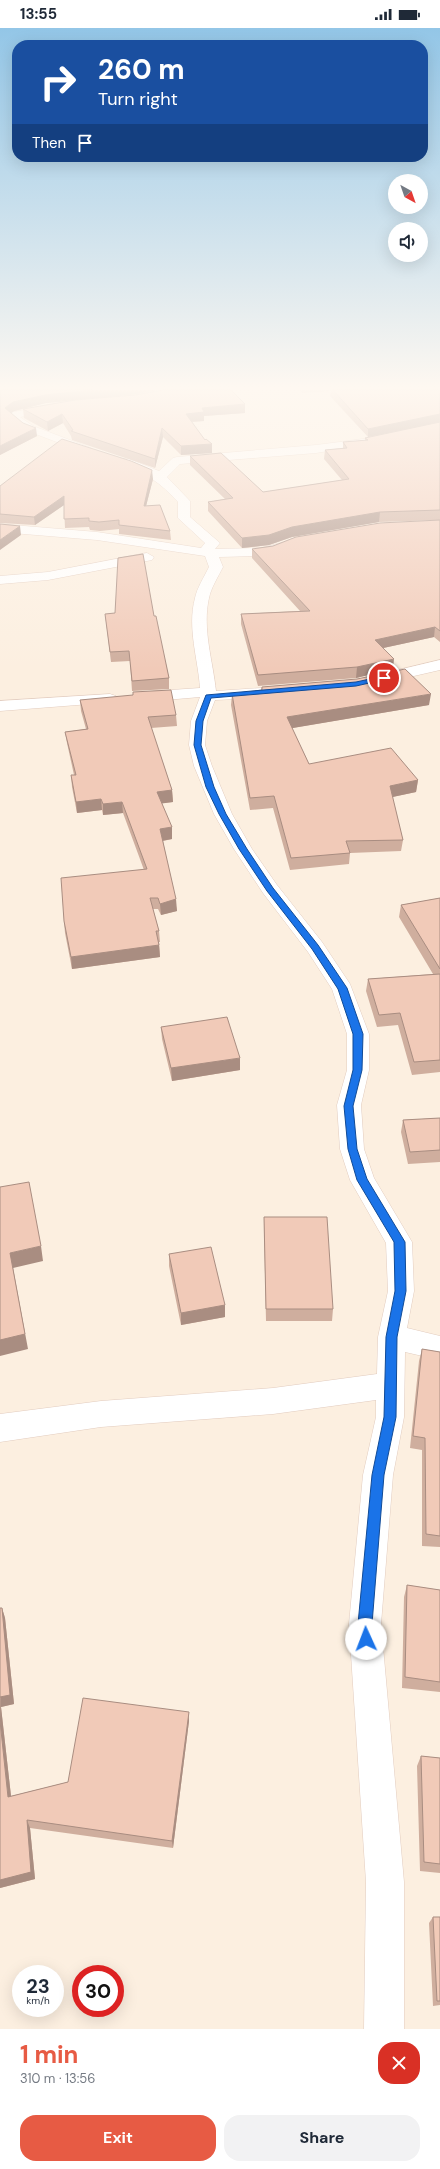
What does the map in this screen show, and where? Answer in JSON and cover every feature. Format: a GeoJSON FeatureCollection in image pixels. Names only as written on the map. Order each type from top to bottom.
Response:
{"type":"FeatureCollection","features":[{"type":"Feature","properties":{"kind":"street"},"geometry":{"type":"LineString","coordinates":[[168,483],[184,501],[184,518],[213,543],[208,552]]}},
{"type":"Feature","properties":{"kind":"street"},"geometry":{"type":"LineString","coordinates":[[0,528],[98,536],[208,552]]}},
{"type":"Feature","properties":{"kind":"street"},"geometry":{"type":"LineString","coordinates":[[0,580],[48,576],[109,563],[159,555],[264,551],[292,542]]}},
{"type":"Feature","properties":{"kind":"street"},"geometry":{"type":"LineString","coordinates":[[208,552],[216,567],[202,597],[199,615],[203,660],[208,675],[209,694],[199,721],[197,745],[210,787],[223,814],[247,855],[270,889],[315,947],[342,988],[358,1034],[358,1070],[349,1106],[352,1149],[362,1180],[399,1242],[401,1291],[392,1337],[390,1417],[378,1475],[365,1624],[385,1882],[384,2029]]}},
{"type":"Feature","properties":{"kind":"street"},"geometry":{"type":"LineString","coordinates":[[363,682],[440,665]]}},
{"type":"Feature","properties":{"kind":"street"},"geometry":{"type":"LineString","coordinates":[[0,706],[279,691]]}},
{"type":"Feature","properties":{"kind":"street"},"geometry":{"type":"LineString","coordinates":[[392,1337],[440,1348]]}},
{"type":"Feature","properties":{"kind":"street"},"geometry":{"type":"LineString","coordinates":[[0,1428],[101,1414],[273,1401],[392,1385]]}},
{"type":"Feature","properties":{"kind":"building"},"geometry":{"type":"Polygon","coordinates":[[[3,483],[149,483],[144,506],[160,505],[170,531],[119,525],[119,520],[99,522],[89,521],[89,518],[64,519],[64,496],[34,517],[0,514],[0,486],[3,483]]]}},
{"type":"Feature","properties":{"kind":"building"},"geometry":{"type":"Polygon","coordinates":[[[218,483],[254,483],[263,492],[320,483],[440,483],[440,510],[380,512],[292,527],[269,535],[242,538],[208,502],[233,498],[218,483]]]}},
{"type":"Feature","properties":{"kind":"building"},"geometry":{"type":"Polygon","coordinates":[[[440,520],[440,631],[435,627],[375,640],[394,659],[357,667],[258,675],[241,614],[310,611],[252,549],[273,546],[296,537],[380,523],[440,520]]]}},
{"type":"Feature","properties":{"kind":"building"},"geometry":{"type":"Polygon","coordinates":[[[0,524],[20,526],[0,540],[0,524]]]}},
{"type":"Feature","properties":{"kind":"building"},"geometry":{"type":"Polygon","coordinates":[[[143,554],[154,616],[156,616],[169,678],[132,681],[129,651],[110,652],[105,614],[115,613],[118,558],[143,554]]]}},
{"type":"Feature","properties":{"kind":"building"},"geometry":{"type":"Polygon","coordinates":[[[405,669],[431,694],[287,717],[309,764],[391,748],[418,780],[390,786],[403,840],[346,841],[350,853],[291,858],[274,796],[250,798],[232,694],[262,690],[262,687],[357,679],[405,669]]]}},
{"type":"Feature","properties":{"kind":"building"},"geometry":{"type":"Polygon","coordinates":[[[171,690],[176,715],[148,717],[172,790],[157,792],[172,827],[160,829],[176,899],[160,904],[158,898],[150,898],[159,931],[156,931],[159,945],[71,957],[64,921],[61,878],[147,869],[122,802],[103,804],[101,799],[76,802],[71,775],[76,775],[65,732],[88,729],[80,700],[133,695],[133,692],[171,690]]]}},
{"type":"Feature","properties":{"kind":"building"},"geometry":{"type":"Polygon","coordinates":[[[440,898],[440,969],[401,905],[440,898]]]}},
{"type":"Feature","properties":{"kind":"building"},"geometry":{"type":"Polygon","coordinates":[[[440,974],[440,1060],[414,1062],[400,1013],[379,1015],[368,979],[440,974]]]}},
{"type":"Feature","properties":{"kind":"building"},"geometry":{"type":"Polygon","coordinates":[[[227,1017],[240,1058],[171,1068],[161,1027],[227,1017]]]}},
{"type":"Feature","properties":{"kind":"building"},"geometry":{"type":"Polygon","coordinates":[[[440,1118],[440,1150],[410,1152],[403,1120],[440,1118]]]}},
{"type":"Feature","properties":{"kind":"building"},"geometry":{"type":"Polygon","coordinates":[[[29,1182],[41,1246],[10,1253],[25,1334],[0,1340],[0,1187],[29,1182]]]}},
{"type":"Feature","properties":{"kind":"building"},"geometry":{"type":"Polygon","coordinates":[[[264,1217],[327,1217],[333,1309],[266,1309],[264,1217]]]}},
{"type":"Feature","properties":{"kind":"building"},"geometry":{"type":"Polygon","coordinates":[[[211,1247],[225,1305],[181,1313],[169,1254],[211,1247]]]}},
{"type":"Feature","properties":{"kind":"building"},"geometry":{"type":"Polygon","coordinates":[[[422,1349],[440,1352],[440,1536],[426,1534],[425,1438],[413,1436],[422,1349]]]}},
{"type":"Feature","properties":{"kind":"building"},"geometry":{"type":"Polygon","coordinates":[[[407,1585],[440,1590],[440,1682],[405,1677],[407,1585]]]}},
{"type":"Feature","properties":{"kind":"building"},"geometry":{"type":"Polygon","coordinates":[[[0,1608],[2,1608],[10,1695],[0,1697],[0,1608]]]}},
{"type":"Feature","properties":{"kind":"building"},"geometry":{"type":"Polygon","coordinates":[[[83,1698],[189,1712],[172,1841],[27,1820],[31,1872],[0,1880],[0,1721],[8,1797],[68,1782],[83,1698]]]}},
{"type":"Feature","properties":{"kind":"building"},"geometry":{"type":"Polygon","coordinates":[[[421,1756],[440,1758],[440,1864],[424,1862],[421,1756]]]}},
{"type":"Feature","properties":{"kind":"building"},"geometry":{"type":"Polygon","coordinates":[[[433,1917],[440,1917],[440,2001],[437,2001],[433,1917]]]}},
{"type":"Feature","properties":{"kind":"route"},"geometry":{"type":"LineString","coordinates":[[366,1639],[365,1624],[378,1475],[390,1417],[392,1337],[401,1291],[399,1242],[362,1180],[352,1149],[349,1106],[358,1070],[358,1034],[342,988],[315,947],[270,889],[243,849],[223,814],[210,787],[197,745],[199,721],[209,696],[356,684],[384,678]]}}]}
